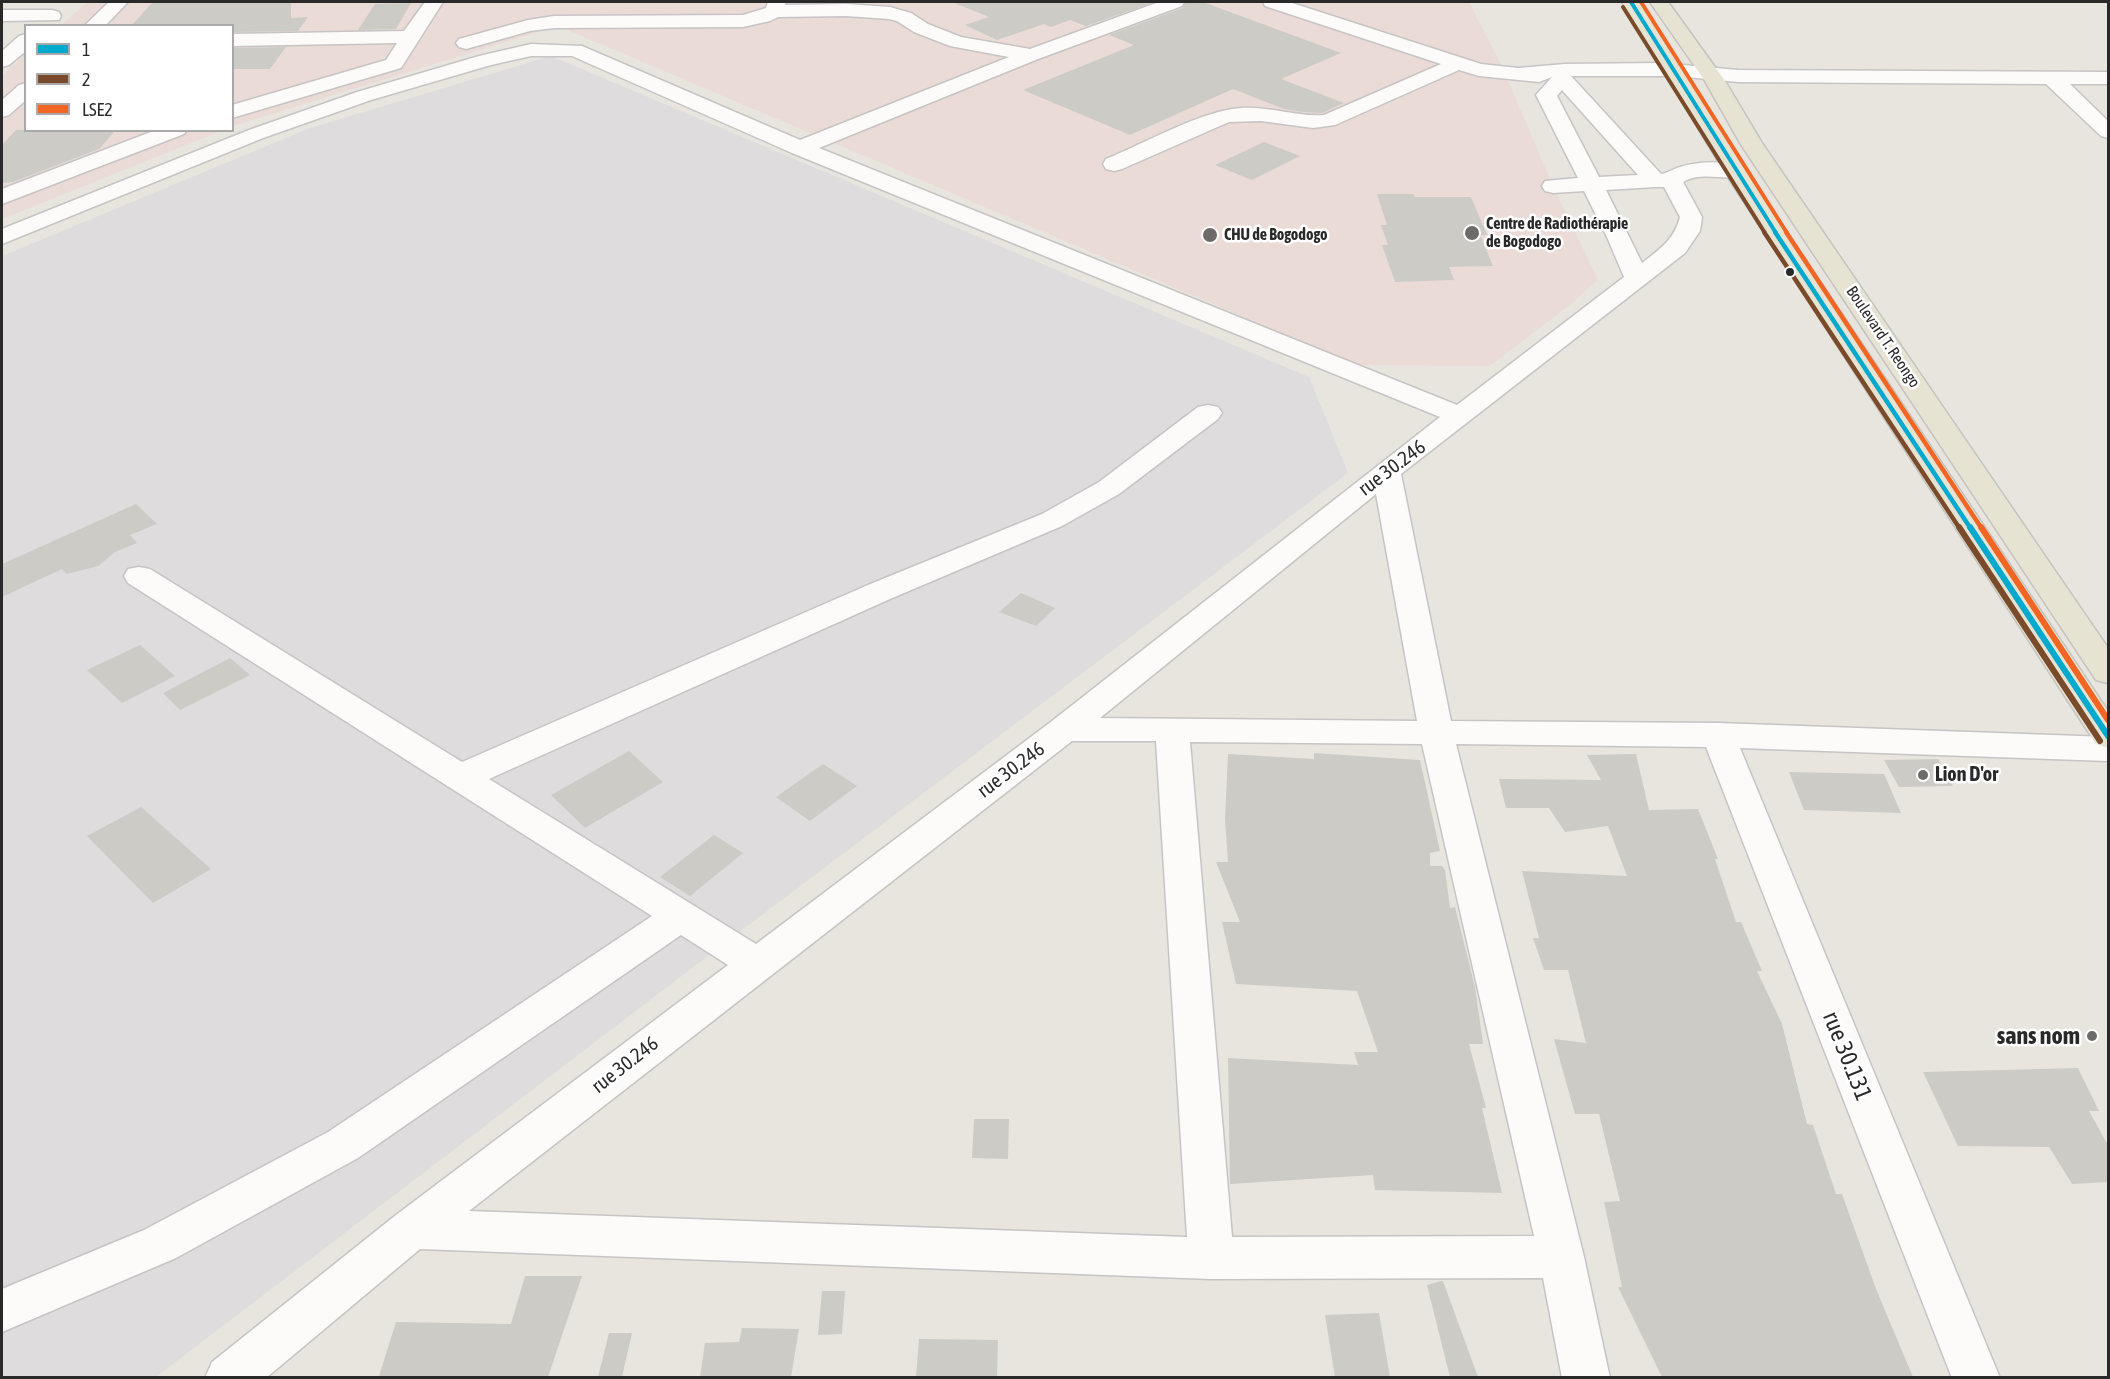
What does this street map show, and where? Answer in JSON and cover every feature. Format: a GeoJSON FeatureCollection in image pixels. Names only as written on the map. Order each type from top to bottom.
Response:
{"type":"FeatureCollection","features":[{"type":"Feature","properties":{"kind":"main road","name":"Boulevard T. Reongo"},"geometry":{"type":"LineString","coordinates":[[1631,2],[1735,171],[2109,736]]}},
{"type":"Feature","properties":{"kind":"main road","name":"Boulevard T. Reongo"},"geometry":{"type":"LineString","coordinates":[[1659,2],[1721,76],[1751,143],[2109,672]]}},
{"type":"Feature","properties":{"kind":"street"},"geometry":{"type":"LineString","coordinates":[[2,16],[47,21],[70,2]]}},
{"type":"Feature","properties":{"kind":"street"},"geometry":{"type":"LineString","coordinates":[[95,24],[119,2]]}},
{"type":"Feature","properties":{"kind":"street"},"geometry":{"type":"LineString","coordinates":[[394,64],[434,2]]}},
{"type":"Feature","properties":{"kind":"street"},"geometry":{"type":"LineString","coordinates":[[800,148],[1031,55],[1175,2]]}},
{"type":"Feature","properties":{"kind":"street"},"geometry":{"type":"LineString","coordinates":[[1272,2],[1479,70],[1562,78],[1675,74]]}},
{"type":"Feature","properties":{"kind":"street"},"geometry":{"type":"LineString","coordinates":[[450,48],[528,26],[554,22],[743,21],[763,17],[775,6],[890,13],[904,17],[921,28],[957,42],[1031,55]]}},
{"type":"Feature","properties":{"kind":"street"},"geometry":{"type":"LineString","coordinates":[[234,40],[411,37]]}},
{"type":"Feature","properties":{"kind":"street"},"geometry":{"type":"LineString","coordinates":[[2,61],[24,41]]}},
{"type":"Feature","properties":{"kind":"street"},"geometry":{"type":"LineString","coordinates":[[2,237],[256,134],[364,96],[486,60],[531,50],[575,51],[800,148],[1461,416]]}},
{"type":"Feature","properties":{"kind":"street"},"geometry":{"type":"LineString","coordinates":[[234,111],[416,57]]}},
{"type":"Feature","properties":{"kind":"street"},"geometry":{"type":"LineString","coordinates":[[1114,164],[1224,116],[1258,114],[1311,123],[1328,121],[1459,63]]}},
{"type":"Feature","properties":{"kind":"street"},"geometry":{"type":"LineString","coordinates":[[1517,74],[1543,70],[1721,76],[2109,78]]}},
{"type":"Feature","properties":{"kind":"street"},"geometry":{"type":"LineString","coordinates":[[2051,77],[2109,132]]}},
{"type":"Feature","properties":{"kind":"street"},"geometry":{"type":"LineString","coordinates":[[1562,78],[1545,95],[1619,237],[1636,280]]}},
{"type":"Feature","properties":{"kind":"street","name":"rue 30.246"},"geometry":{"type":"LineString","coordinates":[[229,1377],[412,1229],[1064,729],[1386,472],[1677,248],[1688,231],[1691,217],[1663,181],[1562,78]]}},
{"type":"Feature","properties":{"kind":"street"},"geometry":{"type":"LineString","coordinates":[[2,111],[23,93]]}},
{"type":"Feature","properties":{"kind":"street"},"geometry":{"type":"LineString","coordinates":[[234,94],[290,94]]}},
{"type":"Feature","properties":{"kind":"street"},"geometry":{"type":"LineString","coordinates":[[2,197],[171,132]]}},
{"type":"Feature","properties":{"kind":"street"},"geometry":{"type":"LineString","coordinates":[[1553,186],[1663,181],[1679,173],[1694,170],[1735,171]]}},
{"type":"Feature","properties":{"kind":"street"},"geometry":{"type":"LineString","coordinates":[[459,778],[858,601],[1052,520],[1109,488],[1208,413]]}},
{"type":"Feature","properties":{"kind":"street"},"geometry":{"type":"LineString","coordinates":[[1386,472],[1436,731],[1561,1257],[1586,1377]]}},
{"type":"Feature","properties":{"kind":"street"},"geometry":{"type":"LineString","coordinates":[[139,576],[757,964]]}},
{"type":"Feature","properties":{"kind":"street"},"geometry":{"type":"LineString","coordinates":[[1064,729],[1718,735],[2109,749]]}},
{"type":"Feature","properties":{"kind":"street"},"geometry":{"type":"LineString","coordinates":[[1172,729],[1211,1258]]}},
{"type":"Feature","properties":{"kind":"street","name":"rue 30.131"},"geometry":{"type":"LineString","coordinates":[[1718,735],[1976,1377]]}},
{"type":"Feature","properties":{"kind":"street"},"geometry":{"type":"LineString","coordinates":[[2,1311],[160,1244],[343,1145],[681,916]]}},
{"type":"Feature","properties":{"kind":"street"},"geometry":{"type":"LineString","coordinates":[[412,1229],[1211,1258],[1561,1257]]}},
{"type":"Feature","properties":{"kind":"shaded area","name":"CHU de Bogodogo"},"geometry":{"type":"Polygon","coordinates":[[[87,2],[801,2],[801,6],[850,2],[1469,2],[1505,73],[1553,186],[1598,280],[1571,304],[1490,366],[1357,365],[558,26],[234,126],[234,24],[62,24],[87,2]]]}},
{"type":"Feature","properties":{"kind":"shaded area"},"geometry":{"type":"Polygon","coordinates":[[[24,56],[24,132],[219,132],[2,219],[2,76],[24,56]]]}},
{"type":"Feature","properties":{"kind":"shaded area"},"geometry":{"type":"Polygon","coordinates":[[[551,56],[1309,377],[1348,473],[738,933],[156,1377],[2,1378],[2,256],[310,128],[551,56]]]}},
{"type":"Feature","properties":{"kind":"building"},"geometry":{"type":"Polygon","coordinates":[[[153,2],[291,2],[291,18],[308,17],[298,31],[234,32],[234,24],[133,24],[153,2]]]}},
{"type":"Feature","properties":{"kind":"building"},"geometry":{"type":"Polygon","coordinates":[[[952,2],[1154,2],[1086,26],[1070,20],[1051,27],[1044,24],[997,40],[965,25],[989,17],[952,2]]]}},
{"type":"Feature","properties":{"kind":"building"},"geometry":{"type":"Polygon","coordinates":[[[1186,2],[1203,2],[1341,53],[1281,79],[1344,103],[1322,113],[1303,112],[1284,109],[1233,89],[1130,135],[1023,90],[1134,45],[1109,35],[1183,8],[1186,2]]]}},
{"type":"Feature","properties":{"kind":"building"},"geometry":{"type":"Polygon","coordinates":[[[411,3],[396,29],[358,30],[375,4],[411,3]]]}},
{"type":"Feature","properties":{"kind":"building"},"geometry":{"type":"Polygon","coordinates":[[[286,47],[270,69],[234,69],[234,48],[286,47]]]}},
{"type":"Feature","properties":{"kind":"building"},"geometry":{"type":"Polygon","coordinates":[[[16,130],[24,130],[24,132],[114,132],[99,149],[13,182],[2,183],[2,145],[16,130]]]}},
{"type":"Feature","properties":{"kind":"building"},"geometry":{"type":"Polygon","coordinates":[[[1264,142],[1300,156],[1252,180],[1215,165],[1264,142]]]}},
{"type":"Feature","properties":{"kind":"building"},"geometry":{"type":"Polygon","coordinates":[[[1377,194],[1471,197],[1487,235],[1480,235],[1493,266],[1449,267],[1454,280],[1395,282],[1382,245],[1388,245],[1381,225],[1387,225],[1377,194]]]}},
{"type":"Feature","properties":{"kind":"building"},"geometry":{"type":"Polygon","coordinates":[[[136,504],[157,524],[130,535],[137,543],[115,552],[98,566],[67,574],[62,569],[2,597],[2,564],[136,504]]]}},
{"type":"Feature","properties":{"kind":"building"},"geometry":{"type":"Polygon","coordinates":[[[1021,593],[1055,608],[1036,626],[999,612],[1021,593]]]}},
{"type":"Feature","properties":{"kind":"building"},"geometry":{"type":"Polygon","coordinates":[[[140,645],[175,676],[122,703],[87,670],[140,645]]]}},
{"type":"Feature","properties":{"kind":"building"},"geometry":{"type":"Polygon","coordinates":[[[230,658],[250,675],[180,710],[163,693],[230,658]]]}},
{"type":"Feature","properties":{"kind":"building"},"geometry":{"type":"Polygon","coordinates":[[[629,751],[663,782],[585,828],[551,795],[629,751]]]}},
{"type":"Feature","properties":{"kind":"building"},"geometry":{"type":"Polygon","coordinates":[[[1314,753],[1420,760],[1440,851],[1430,853],[1430,866],[1442,866],[1445,870],[1450,908],[1455,907],[1475,987],[1483,1044],[1469,1044],[1486,1108],[1482,1108],[1502,1193],[1375,1190],[1373,1175],[1230,1184],[1228,1058],[1358,1065],[1354,1052],[1378,1052],[1357,991],[1236,984],[1222,922],[1240,922],[1216,862],[1228,862],[1225,819],[1228,754],[1314,759],[1314,753]]]}},
{"type":"Feature","properties":{"kind":"building"},"geometry":{"type":"Polygon","coordinates":[[[1636,754],[1649,810],[1698,809],[1718,859],[1715,859],[1736,922],[1741,922],[1762,971],[1757,971],[1782,1024],[1807,1124],[1813,1125],[1836,1194],[1842,1194],[1876,1289],[1913,1377],[1662,1377],[1618,1287],[1622,1287],[1604,1202],[1620,1201],[1599,1114],[1575,1114],[1554,1039],[1586,1043],[1568,970],[1544,970],[1533,938],[1539,938],[1522,871],[1627,876],[1608,826],[1565,832],[1549,808],[1506,808],[1499,779],[1601,780],[1587,755],[1636,754]]]}},
{"type":"Feature","properties":{"kind":"building"},"geometry":{"type":"Polygon","coordinates":[[[1938,759],[1953,786],[1899,787],[1884,760],[1938,759]]]}},
{"type":"Feature","properties":{"kind":"building"},"geometry":{"type":"Polygon","coordinates":[[[823,764],[857,786],[810,821],[776,797],[823,764]]]}},
{"type":"Feature","properties":{"kind":"building"},"geometry":{"type":"Polygon","coordinates":[[[1789,772],[1884,774],[1901,813],[1804,810],[1789,772]]]}},
{"type":"Feature","properties":{"kind":"building"},"geometry":{"type":"Polygon","coordinates":[[[141,807],[211,869],[153,903],[87,836],[141,807]]]}},
{"type":"Feature","properties":{"kind":"building"},"geometry":{"type":"Polygon","coordinates":[[[714,835],[743,853],[690,896],[660,877],[714,835]]]}},
{"type":"Feature","properties":{"kind":"building"},"geometry":{"type":"Polygon","coordinates":[[[2078,1068],[2099,1111],[2089,1111],[2109,1147],[2109,1182],[2072,1184],[2049,1147],[1958,1146],[1923,1072],[2078,1068]]]}},
{"type":"Feature","properties":{"kind":"building"},"geometry":{"type":"Polygon","coordinates":[[[974,1119],[1009,1119],[1008,1159],[972,1158],[974,1119]]]}},
{"type":"Feature","properties":{"kind":"building"},"geometry":{"type":"Polygon","coordinates":[[[525,1276],[582,1276],[548,1377],[379,1376],[396,1322],[511,1324],[525,1276]]]}},
{"type":"Feature","properties":{"kind":"building"},"geometry":{"type":"Polygon","coordinates":[[[1443,1281],[1478,1377],[1450,1377],[1427,1285],[1443,1281]]]}},
{"type":"Feature","properties":{"kind":"building"},"geometry":{"type":"Polygon","coordinates":[[[822,1291],[845,1291],[842,1334],[818,1335],[822,1291]]]}},
{"type":"Feature","properties":{"kind":"building"},"geometry":{"type":"Polygon","coordinates":[[[1379,1313],[1390,1377],[1335,1377],[1325,1315],[1379,1313]]]}},
{"type":"Feature","properties":{"kind":"building"},"geometry":{"type":"Polygon","coordinates":[[[742,1328],[799,1329],[791,1377],[700,1377],[705,1343],[739,1342],[742,1328]]]}},
{"type":"Feature","properties":{"kind":"building"},"geometry":{"type":"Polygon","coordinates":[[[609,1333],[632,1333],[622,1377],[598,1377],[609,1333]]]}},
{"type":"Feature","properties":{"kind":"building"},"geometry":{"type":"Polygon","coordinates":[[[919,1339],[998,1340],[997,1377],[916,1377],[919,1339]]]}},
{"type":"Feature","properties":{"kind":"transit line","name":"1"},"geometry":{"type":"LineString","coordinates":[[1631,2],[1735,171],[2108,736]]}},
{"type":"Feature","properties":{"kind":"transit line","name":"LSE2"},"geometry":{"type":"LineString","coordinates":[[1641,2],[1743,166],[2108,720]]}},
{"type":"Feature","properties":{"kind":"transit line","name":"2"},"geometry":{"type":"LineString","coordinates":[[1623,7],[1727,176],[2100,741]]}},
{"type":"Feature","properties":{"kind":"place","name":"Centre de Radiothérapie de Bogodogo"},"geometry":{"type":"Point","coordinates":[1472,233]}},
{"type":"Feature","properties":{"kind":"place","name":"CHU de Bogodogo"},"geometry":{"type":"Point","coordinates":[1210,235]}},
{"type":"Feature","properties":{"kind":"place","name":"Lion D'or"},"geometry":{"type":"Point","coordinates":[1923,775]}},
{"type":"Feature","properties":{"kind":"place","name":"sans nom"},"geometry":{"type":"Point","coordinates":[2092,1036]}}]}
